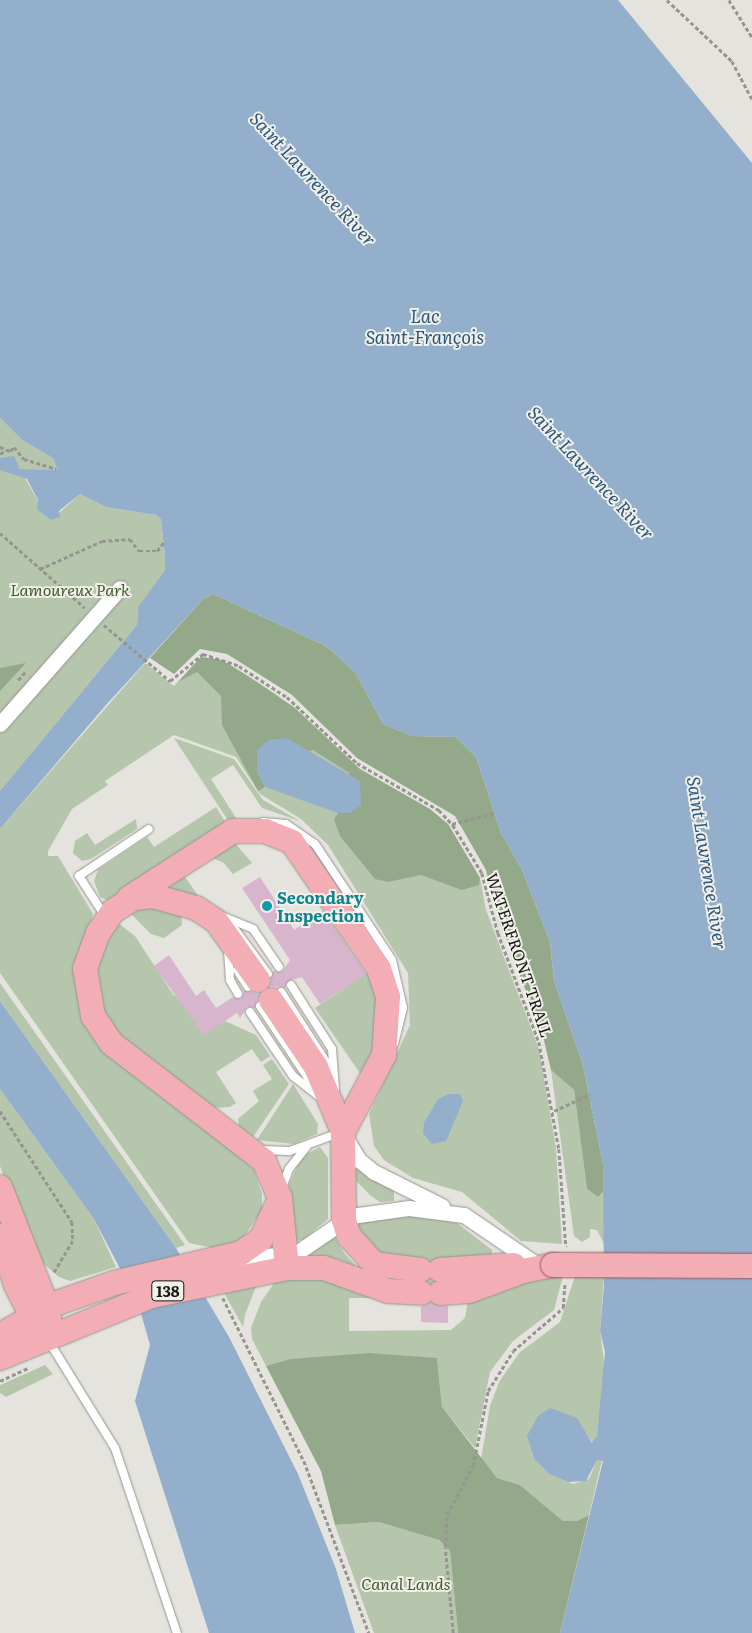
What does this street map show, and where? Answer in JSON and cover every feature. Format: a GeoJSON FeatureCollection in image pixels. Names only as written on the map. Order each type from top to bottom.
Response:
{"type":"FeatureCollection","features":[{"type":"Feature","properties":{"kind":"main road"},"geometry":{"type":"LineString","coordinates":[[286,1262],[280,1198],[268,1169],[252,1148],[122,1052],[101,1030],[89,1003],[85,969],[114,910],[233,831],[265,831],[292,842],[379,969],[390,1012],[380,1066],[336,1117]]}},
{"type":"Feature","properties":{"kind":"main road"},"geometry":{"type":"LineString","coordinates":[[114,910],[153,896],[196,908],[224,932],[258,980]]}},
{"type":"Feature","properties":{"kind":"main road"},"geometry":{"type":"LineString","coordinates":[[271,999],[316,1067],[336,1117],[344,1220],[349,1236],[367,1259],[385,1268],[469,1291],[522,1271],[551,1265],[752,1266]]}},
{"type":"Feature","properties":{"kind":"main road"},"geometry":{"type":"LineString","coordinates":[[0,1187],[46,1310],[46,1336]]}},
{"type":"Feature","properties":{"kind":"main road"},"geometry":{"type":"LineString","coordinates":[[210,1278],[225,1258],[246,1251],[261,1239],[280,1198]]}},
{"type":"Feature","properties":{"kind":"main road"},"geometry":{"type":"LineString","coordinates":[[0,1236],[46,1310]]}},
{"type":"Feature","properties":{"kind":"main road"},"geometry":{"type":"LineString","coordinates":[[210,1278],[286,1262],[324,1268],[388,1291],[430,1281]]}},
{"type":"Feature","properties":{"kind":"main road","name":"138"},"geometry":{"type":"LineString","coordinates":[[0,1335],[46,1310],[114,1283],[210,1278]]}},
{"type":"Feature","properties":{"kind":"main road","name":"138"},"geometry":{"type":"LineString","coordinates":[[0,1358],[46,1336],[126,1305],[210,1278]]}},
{"type":"Feature","properties":{"kind":"street"},"geometry":{"type":"LineString","coordinates":[[0,724],[98,619],[120,588]]}},
{"type":"Feature","properties":{"kind":"street"},"geometry":{"type":"LineString","coordinates":[[336,1117],[352,1151],[374,1172],[452,1212],[474,1220],[516,1255],[551,1265]]}},
{"type":"Feature","properties":{"kind":"street"},"geometry":{"type":"LineString","coordinates":[[225,1258],[286,1262],[344,1220],[390,1208],[452,1212]]}},
{"type":"Feature","properties":{"kind":"lane"},"geometry":{"type":"LineString","coordinates":[[233,831],[277,822],[294,828],[315,844],[392,960],[403,1008],[394,1042],[380,1066]]}},
{"type":"Feature","properties":{"kind":"lane"},"geometry":{"type":"LineString","coordinates":[[114,910],[79,876],[149,829]]}},
{"type":"Feature","properties":{"kind":"lane"},"geometry":{"type":"LineString","coordinates":[[238,994],[230,980],[224,932],[253,929],[279,967]]}},
{"type":"Feature","properties":{"kind":"lane"},"geometry":{"type":"LineString","coordinates":[[280,1198],[289,1169],[307,1145],[336,1117],[335,1080],[331,1046],[291,985]]}},
{"type":"Feature","properties":{"kind":"lane"},"geometry":{"type":"LineString","coordinates":[[271,999],[335,1080]]}},
{"type":"Feature","properties":{"kind":"lane"},"geometry":{"type":"LineString","coordinates":[[250,1012],[293,1076],[336,1117]]}},
{"type":"Feature","properties":{"kind":"lane"},"geometry":{"type":"LineString","coordinates":[[252,1148],[284,1152],[307,1145]]}},
{"type":"Feature","properties":{"kind":"lane"},"geometry":{"type":"LineString","coordinates":[[46,1336],[115,1448],[177,1633]]}},
{"type":"Feature","properties":{"kind":"path"},"geometry":{"type":"LineString","coordinates":[[667,0],[732,61],[752,99]]}},
{"type":"Feature","properties":{"kind":"path"},"geometry":{"type":"LineString","coordinates":[[729,0],[752,37]]}},
{"type":"Feature","properties":{"kind":"path"},"geometry":{"type":"LineString","coordinates":[[0,447],[6,450]]}},
{"type":"Feature","properties":{"kind":"path"},"geometry":{"type":"LineString","coordinates":[[0,454],[14,447],[24,459],[57,469]]}},
{"type":"Feature","properties":{"kind":"path","name":"WATERFRONT TRAIL"},"geometry":{"type":"LineString","coordinates":[[0,533],[165,677],[175,680],[203,654],[222,658],[287,697],[357,763],[439,810],[452,824],[482,874],[498,933],[539,1042],[554,1111],[551,1265],[563,1308],[513,1351],[488,1390],[473,1466],[447,1514],[444,1547],[453,1633]]}},
{"type":"Feature","properties":{"kind":"path"},"geometry":{"type":"LineString","coordinates":[[40,569],[102,541],[130,539],[139,552],[157,551],[164,542]]}},
{"type":"Feature","properties":{"kind":"path"},"geometry":{"type":"LineString","coordinates":[[452,824],[494,813]]}},
{"type":"Feature","properties":{"kind":"path"},"geometry":{"type":"LineString","coordinates":[[554,1111],[590,1094]]}},
{"type":"Feature","properties":{"kind":"path"},"geometry":{"type":"LineString","coordinates":[[0,1111],[72,1222],[73,1241],[52,1277],[46,1310]]}},
{"type":"Feature","properties":{"kind":"path"},"geometry":{"type":"LineString","coordinates":[[210,1278],[304,1461],[369,1633]]}},
{"type":"Feature","properties":{"kind":"green space","name":"Lamoureux Park"},"geometry":{"type":"Polygon","coordinates":[[[0,418],[22,440],[53,458],[58,470],[20,469],[38,501],[58,514],[80,494],[106,507],[156,515],[161,519],[165,570],[138,607],[137,625],[0,791],[0,418]]]}},
{"type":"Feature","properties":{"kind":"green space"},"geometry":{"type":"Polygon","coordinates":[[[213,594],[326,646],[355,672],[383,724],[413,736],[456,737],[476,757],[501,833],[522,870],[550,942],[554,981],[583,1065],[603,1164],[604,1191],[598,1197],[587,1189],[574,1090],[551,1070],[542,1032],[499,922],[486,870],[455,816],[357,758],[292,695],[227,654],[200,649],[174,674],[150,658],[203,599],[213,594]]]}},
{"type":"Feature","properties":{"kind":"green space"},"geometry":{"type":"Polygon","coordinates":[[[201,657],[222,660],[277,695],[360,769],[448,824],[480,878],[486,910],[539,1049],[556,1148],[562,1244],[521,1241],[462,1192],[413,1178],[384,1160],[374,1146],[369,1114],[410,1025],[408,973],[328,845],[301,819],[260,794],[236,757],[174,735],[105,781],[108,785],[72,809],[48,851],[48,856],[58,856],[93,914],[75,978],[80,1009],[254,1170],[262,1194],[262,1210],[241,1241],[218,1249],[189,1243],[0,973],[0,829],[145,663],[174,686],[201,657]]]}},
{"type":"Feature","properties":{"kind":"green space"},"geometry":{"type":"Polygon","coordinates":[[[201,657],[222,660],[248,676],[295,708],[360,769],[430,809],[448,824],[480,878],[479,885],[462,890],[421,875],[388,882],[375,879],[340,836],[334,819],[338,813],[350,813],[349,773],[313,750],[257,772],[265,787],[258,791],[222,725],[221,696],[197,672],[178,682],[201,657]]]}},
{"type":"Feature","properties":{"kind":"green space"},"geometry":{"type":"Polygon","coordinates":[[[26,663],[0,691],[0,668],[26,663]]]}},
{"type":"Feature","properties":{"kind":"green space"},"geometry":{"type":"Polygon","coordinates":[[[174,738],[234,759],[263,800],[300,821],[262,808],[233,765],[211,779],[236,818],[229,822],[174,738]]]}},
{"type":"Feature","properties":{"kind":"green space"},"geometry":{"type":"Polygon","coordinates":[[[216,807],[226,823],[110,901],[100,897],[94,881],[98,870],[147,837],[154,847],[216,807]]]}},
{"type":"Feature","properties":{"kind":"green space"},"geometry":{"type":"Polygon","coordinates":[[[136,819],[137,829],[91,859],[82,861],[73,853],[75,841],[87,833],[95,845],[136,819]]]}},
{"type":"Feature","properties":{"kind":"green space"},"geometry":{"type":"Polygon","coordinates":[[[235,843],[252,863],[233,874],[224,863],[208,856],[235,843]]]}},
{"type":"Feature","properties":{"kind":"green space"},"geometry":{"type":"Polygon","coordinates":[[[183,874],[201,900],[152,888],[183,874]]]}},
{"type":"Feature","properties":{"kind":"green space"},"geometry":{"type":"Polygon","coordinates":[[[144,903],[181,915],[182,925],[164,938],[151,934],[129,912],[144,903]]]}},
{"type":"Feature","properties":{"kind":"green space"},"geometry":{"type":"Polygon","coordinates":[[[117,922],[135,936],[174,996],[182,991],[225,1021],[256,1035],[270,1056],[261,1062],[252,1049],[216,1072],[236,1103],[230,1107],[213,1108],[129,1047],[104,1017],[96,963],[117,922]]]}},
{"type":"Feature","properties":{"kind":"green space"},"geometry":{"type":"Polygon","coordinates":[[[371,970],[385,1023],[364,1079],[315,1008],[371,970]]]}},
{"type":"Feature","properties":{"kind":"green space"},"geometry":{"type":"Polygon","coordinates":[[[0,983],[185,1245],[176,1248],[0,1001],[0,983]]]}},
{"type":"Feature","properties":{"kind":"green space"},"geometry":{"type":"Polygon","coordinates":[[[272,1059],[289,1084],[253,1137],[239,1126],[238,1119],[259,1101],[253,1091],[272,1079],[263,1065],[272,1059]]]}},
{"type":"Feature","properties":{"kind":"green space"},"geometry":{"type":"Polygon","coordinates":[[[551,1070],[574,1090],[587,1189],[598,1197],[604,1191],[604,1244],[597,1230],[590,1229],[590,1237],[582,1242],[574,1236],[551,1070]]]}},
{"type":"Feature","properties":{"kind":"green space"},"geometry":{"type":"Polygon","coordinates":[[[293,1084],[318,1124],[317,1134],[294,1144],[257,1140],[293,1084]]]}},
{"type":"Feature","properties":{"kind":"green space"},"geometry":{"type":"Polygon","coordinates":[[[0,1089],[94,1219],[116,1267],[70,1281],[59,1277],[43,1263],[37,1266],[0,1166],[0,1089]]]}},
{"type":"Feature","properties":{"kind":"green space"},"geometry":{"type":"Polygon","coordinates":[[[320,1147],[328,1158],[328,1219],[303,1240],[295,1241],[289,1184],[302,1156],[320,1147]]]}},
{"type":"Feature","properties":{"kind":"green space"},"geometry":{"type":"Polygon","coordinates":[[[355,1166],[394,1190],[394,1201],[380,1202],[370,1195],[356,1181],[355,1166]]]}},
{"type":"Feature","properties":{"kind":"green space"},"geometry":{"type":"Polygon","coordinates":[[[401,1214],[457,1223],[492,1250],[492,1260],[422,1264],[386,1258],[364,1240],[354,1221],[401,1214]]]}},
{"type":"Feature","properties":{"kind":"green space"},"geometry":{"type":"Polygon","coordinates":[[[333,1235],[345,1254],[357,1267],[337,1259],[308,1257],[333,1235]]]}},
{"type":"Feature","properties":{"kind":"green space"},"geometry":{"type":"Polygon","coordinates":[[[308,1274],[391,1298],[349,1298],[349,1331],[451,1330],[465,1318],[468,1300],[515,1279],[563,1276],[554,1310],[513,1341],[490,1372],[475,1448],[442,1407],[437,1358],[290,1359],[266,1366],[252,1339],[251,1328],[261,1302],[277,1279],[308,1274]]]}},
{"type":"Feature","properties":{"kind":"green space"},"geometry":{"type":"Polygon","coordinates":[[[575,1276],[604,1277],[600,1331],[605,1369],[597,1436],[593,1443],[584,1431],[535,1460],[549,1474],[573,1484],[589,1479],[597,1460],[602,1460],[589,1515],[577,1521],[563,1521],[520,1485],[497,1478],[481,1459],[490,1406],[499,1382],[519,1353],[560,1322],[575,1276]]]}},
{"type":"Feature","properties":{"kind":"green space"},"geometry":{"type":"Polygon","coordinates":[[[257,1284],[245,1315],[243,1327],[222,1289],[257,1284]]]}},
{"type":"Feature","properties":{"kind":"green space"},"geometry":{"type":"Polygon","coordinates":[[[369,1353],[437,1358],[442,1407],[497,1478],[520,1485],[563,1521],[577,1521],[589,1515],[560,1633],[458,1633],[450,1551],[439,1540],[379,1522],[335,1525],[321,1471],[266,1366],[290,1359],[369,1353]]]}},
{"type":"Feature","properties":{"kind":"green space"},"geometry":{"type":"Polygon","coordinates":[[[45,1365],[53,1374],[6,1397],[0,1393],[0,1385],[45,1365]]]}},
{"type":"Feature","properties":{"kind":"green space","name":"Canal Lands"},"geometry":{"type":"Polygon","coordinates":[[[379,1522],[439,1540],[450,1551],[458,1633],[374,1633],[335,1525],[379,1522]]]}},
{"type":"Feature","properties":{"kind":"water","name":"Lac Saint-François"},"geometry":{"type":"Polygon","coordinates":[[[0,0],[618,0],[752,163],[752,1633],[560,1633],[603,1461],[597,1460],[586,1481],[568,1482],[549,1474],[535,1460],[527,1436],[538,1416],[550,1408],[577,1418],[592,1443],[597,1436],[605,1352],[600,1331],[604,1286],[603,1164],[583,1065],[554,981],[550,942],[522,870],[501,833],[476,757],[456,737],[413,736],[383,724],[355,672],[326,646],[213,594],[203,599],[106,705],[0,829],[0,791],[137,625],[138,607],[165,570],[165,557],[161,519],[156,515],[106,507],[80,494],[59,511],[60,517],[51,520],[37,509],[38,500],[27,479],[0,470],[0,458],[14,456],[20,469],[58,470],[53,458],[22,440],[0,418],[0,0]]]}},
{"type":"Feature","properties":{"kind":"water"},"geometry":{"type":"Polygon","coordinates":[[[287,738],[360,781],[361,805],[350,813],[338,813],[265,787],[257,772],[257,750],[269,740],[287,738]]]}},
{"type":"Feature","properties":{"kind":"water"},"geometry":{"type":"Polygon","coordinates":[[[0,1001],[176,1248],[229,1337],[298,1474],[336,1569],[355,1633],[209,1633],[135,1401],[150,1345],[138,1303],[94,1219],[0,1089],[0,1001]]]}},
{"type":"Feature","properties":{"kind":"water"},"geometry":{"type":"Polygon","coordinates":[[[449,1094],[460,1094],[463,1101],[446,1141],[432,1144],[423,1133],[424,1123],[438,1099],[449,1094]]]}},
{"type":"Feature","properties":{"kind":"building"},"geometry":{"type":"Polygon","coordinates":[[[260,877],[294,930],[323,911],[366,974],[320,1004],[302,977],[288,981],[285,988],[270,986],[273,971],[282,972],[290,960],[242,888],[260,877]]]}},
{"type":"Feature","properties":{"kind":"building"},"geometry":{"type":"Polygon","coordinates":[[[169,955],[196,996],[204,990],[216,1008],[233,997],[241,999],[244,990],[259,994],[255,1008],[247,1007],[240,1018],[237,1013],[204,1035],[154,966],[169,955]]]}},
{"type":"Feature","properties":{"kind":"building"},"geometry":{"type":"Polygon","coordinates":[[[430,1302],[448,1306],[448,1323],[421,1322],[421,1307],[430,1302]]]}},
{"type":"Feature","properties":{"kind":"tunnel"},"geometry":{"type":"LineString","coordinates":[[422,1280],[439,1281]]}},
{"type":"Feature","properties":{"kind":"place","name":"Secondary Inspection"},"geometry":{"type":"Point","coordinates":[267,906]}},
{"type":"Feature","properties":{"kind":"water label","name":"Saint Lawrence River"},"geometry":{"type":"Point","coordinates":[313,179]}},
{"type":"Feature","properties":{"kind":"water label","name":"Saint Lawrence River"},"geometry":{"type":"Point","coordinates":[591,473]}},
{"type":"Feature","properties":{"kind":"water label","name":"Saint Lawrence River"},"geometry":{"type":"Point","coordinates":[707,863]}}]}
